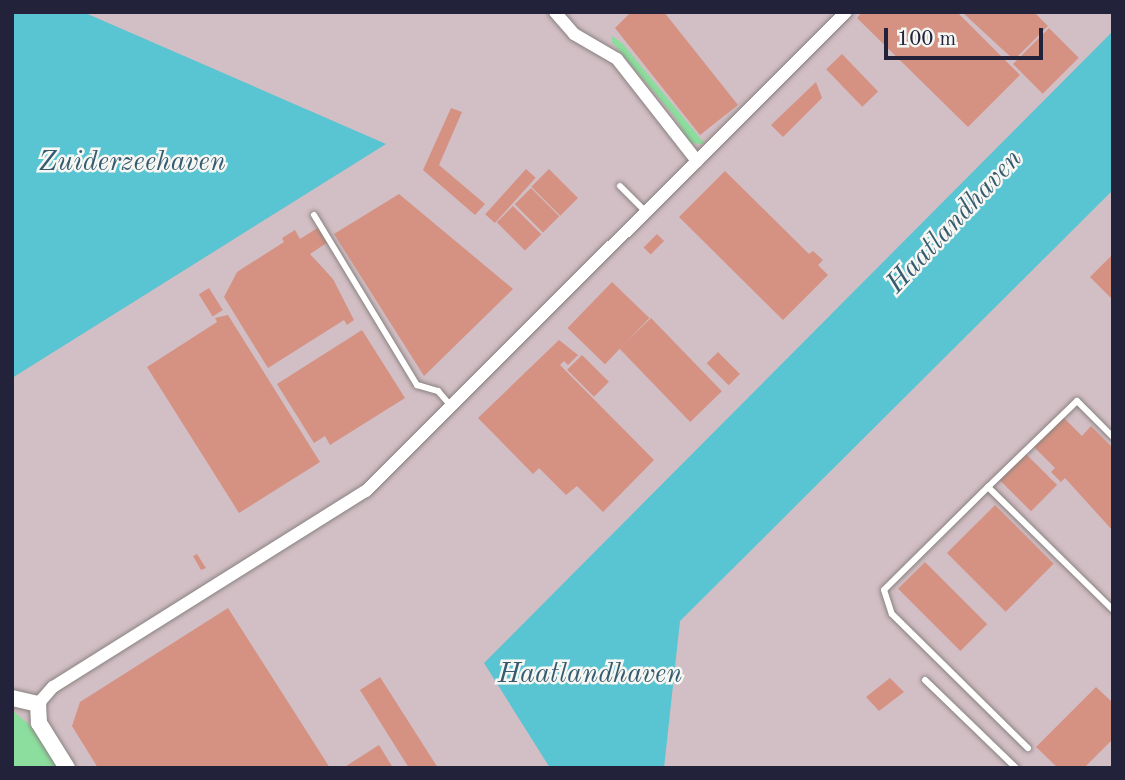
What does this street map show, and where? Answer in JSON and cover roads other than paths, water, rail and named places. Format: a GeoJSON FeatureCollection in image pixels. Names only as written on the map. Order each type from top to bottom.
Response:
{"type":"FeatureCollection","features":[{"type":"Feature","properties":{"kind":"street"},"geometry":{"type":"LineString","coordinates":[[555,12],[574,34],[617,59],[697,161]]}},
{"type":"Feature","properties":{"kind":"street"},"geometry":{"type":"LineString","coordinates":[[67,768],[39,723],[38,704],[53,687],[366,491],[454,408],[846,12]]}},
{"type":"Feature","properties":{"kind":"street"},"geometry":{"type":"LineString","coordinates":[[12,698],[38,704]]}},
{"type":"Feature","properties":{"kind":"lane"},"geometry":{"type":"LineString","coordinates":[[620,186],[647,212]]}},
{"type":"Feature","properties":{"kind":"lane"},"geometry":{"type":"LineString","coordinates":[[314,215],[417,385],[438,391],[454,408]]}},
{"type":"Feature","properties":{"kind":"lane"},"geometry":{"type":"LineString","coordinates":[[1028,748],[892,614],[884,590],[1077,401],[1113,437]]}},
{"type":"Feature","properties":{"kind":"lane"},"geometry":{"type":"LineString","coordinates":[[988,487],[1113,610]]}},
{"type":"Feature","properties":{"kind":"lane"},"geometry":{"type":"LineString","coordinates":[[925,680],[1016,768]]}},
{"type":"Feature","properties":{"kind":"water","name":"Zuiderzeehaven"},"geometry":{"type":"Polygon","coordinates":[[[12,12],[83,12],[386,144],[12,378],[12,12]]]}},
{"type":"Feature","properties":{"kind":"water","name":"Haatlandhaven"},"geometry":{"type":"Polygon","coordinates":[[[1113,31],[1113,190],[680,621],[664,768],[550,768],[484,663],[1113,31]]]}}]}
